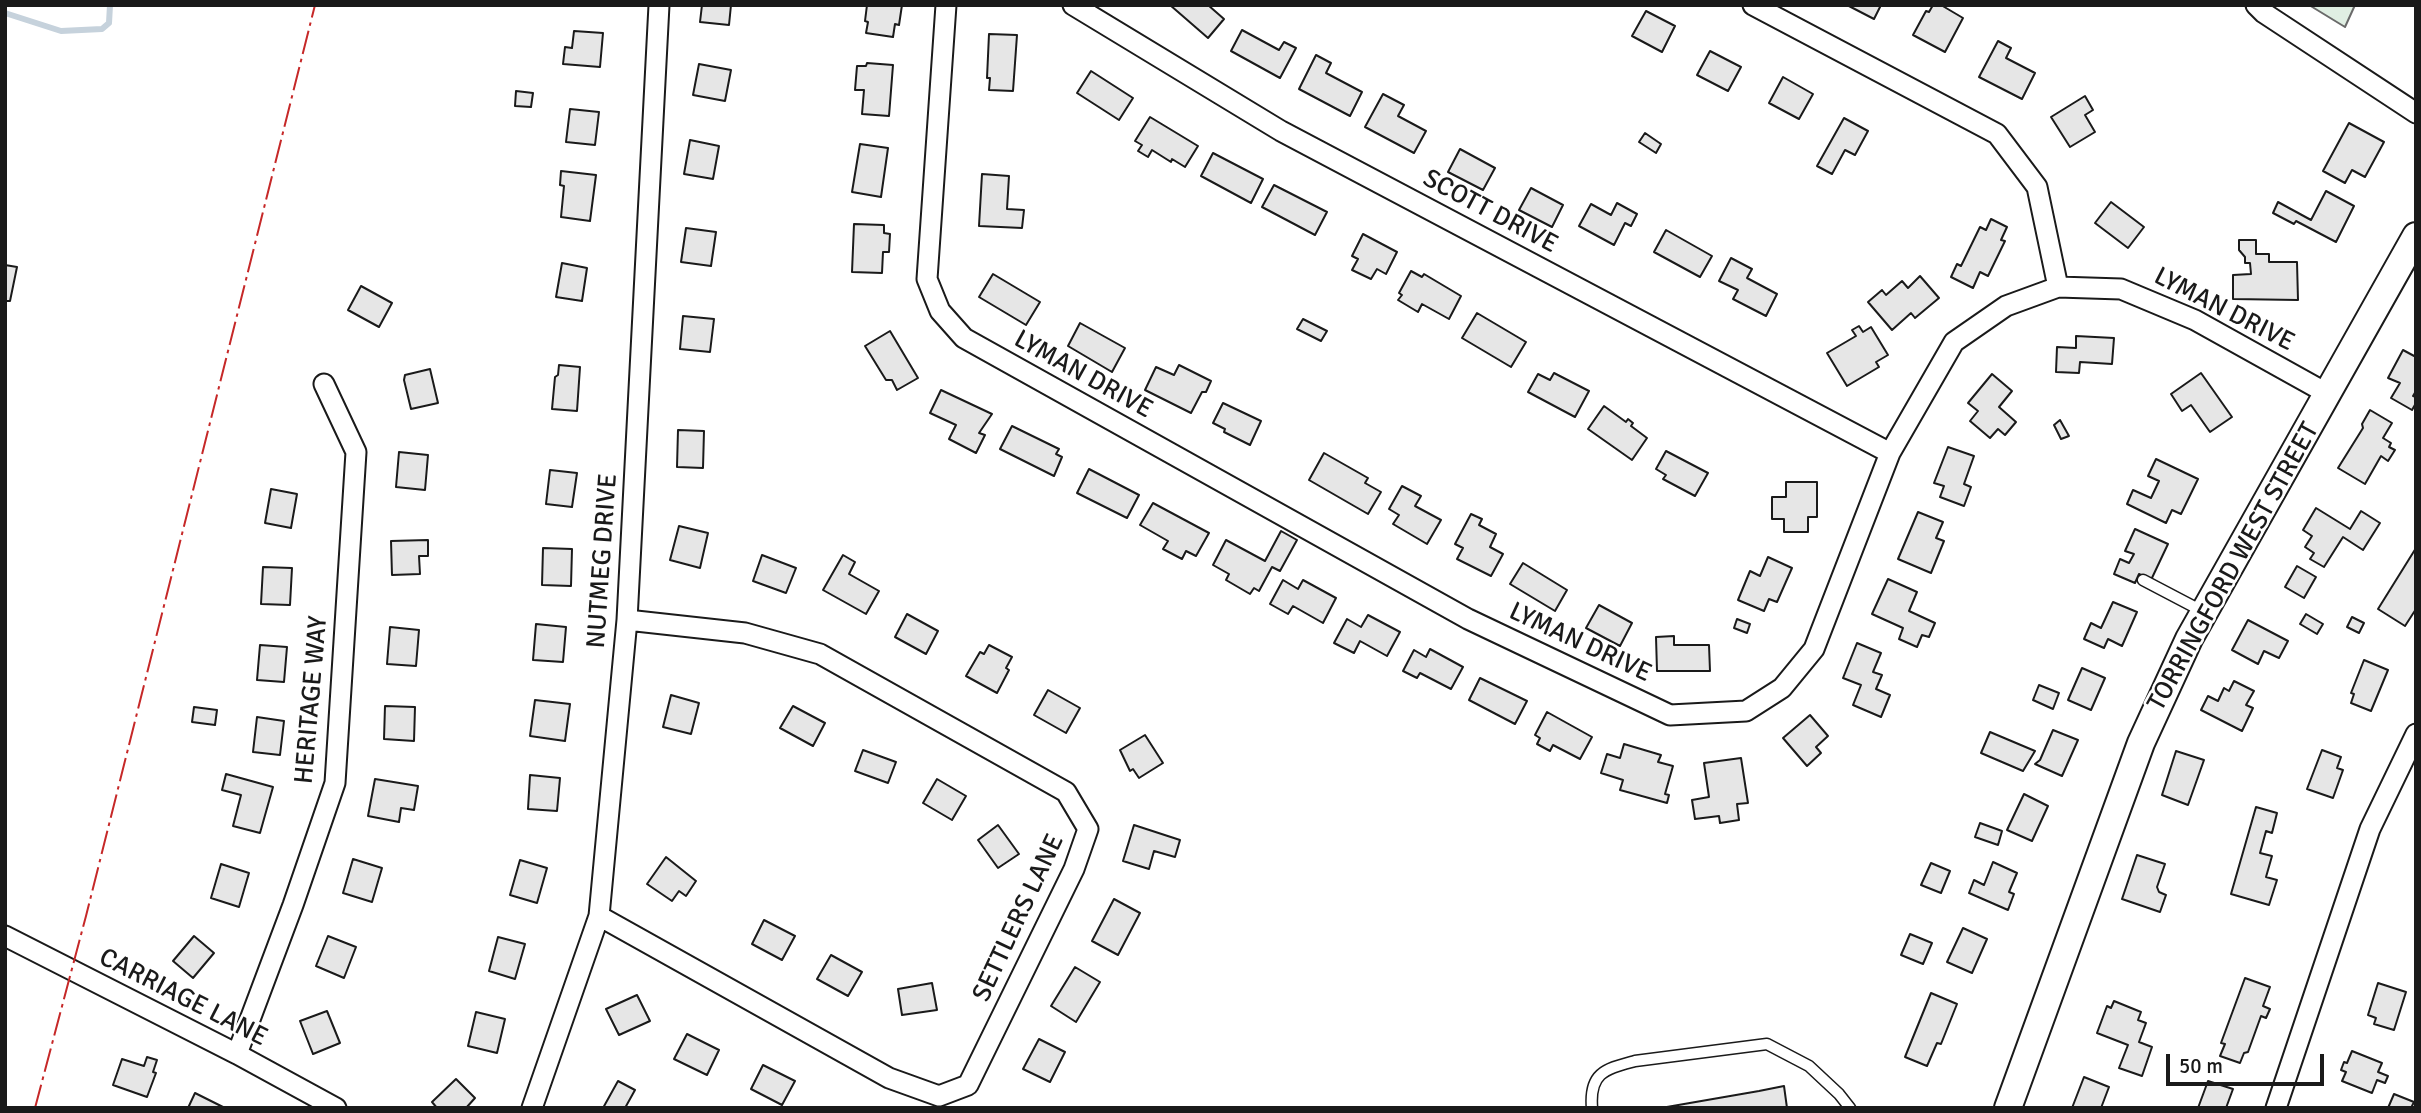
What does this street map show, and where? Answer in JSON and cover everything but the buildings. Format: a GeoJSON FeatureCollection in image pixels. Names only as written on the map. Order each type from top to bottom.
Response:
{"type":"FeatureCollection","features":[{"type":"Feature","properties":{"kind":"main road","name":"TORRINGFORD WEST STREET"},"geometry":{"type":"LineString","coordinates":[[2008,1108],[2141,743],[2165,687],[2416,236]]}},
{"type":"Feature","properties":{"kind":"street","name":"NUTMEG DRIVE"},"geometry":{"type":"LineString","coordinates":[[532,1108],[599,916],[627,620],[659,5]]}},
{"type":"Feature","properties":{"kind":"street","name":"LYMAN DRIVE"},"geometry":{"type":"LineString","coordinates":[[946,5],[927,279],[940,311],[964,338],[1468,619],[1670,715],[1745,710],[1782,688],[1814,649],[1889,453],[1954,342],[2006,306],[2058,287],[2121,289],[2194,320],[2328,394]]}},
{"type":"Feature","properties":{"kind":"street","name":"SCOTT DRIVE"},"geometry":{"type":"LineString","coordinates":[[1073,5],[1281,131],[1889,453]]}},
{"type":"Feature","properties":{"kind":"street"},"geometry":{"type":"LineString","coordinates":[[1753,5],[1997,134],[2037,187],[2058,287]]}},
{"type":"Feature","properties":{"kind":"street"},"geometry":{"type":"LineString","coordinates":[[2256,5],[2264,13],[2416,113]]}},
{"type":"Feature","properties":{"kind":"street","name":"HERITAGE WAY"},"geometry":{"type":"LineString","coordinates":[[237,1054],[335,783],[356,452],[324,384]]}},
{"type":"Feature","properties":{"kind":"street","name":"SETTLERS LANE"},"geometry":{"type":"LineString","coordinates":[[599,916],[889,1078],[939,1097],[968,1085],[1074,869],[1088,829],[1066,792],[820,654],[746,633],[627,620]]}},
{"type":"Feature","properties":{"kind":"street"},"geometry":{"type":"LineString","coordinates":[[2276,1108],[2370,829],[2416,734]]}},
{"type":"Feature","properties":{"kind":"street","name":"CARRIAGE LANE"},"geometry":{"type":"LineString","coordinates":[[5,936],[237,1054],[336,1108]]}},
{"type":"Feature","properties":{"kind":"lane"},"geometry":{"type":"LineString","coordinates":[[2143,580],[2205,612]]}},
{"type":"Feature","properties":{"kind":"lane"},"geometry":{"type":"LineString","coordinates":[[1592,1108],[1591,1095],[1595,1080],[1602,1072],[1615,1067],[1635,1061],[1767,1044],[1809,1066],[1850,1108]]}},
{"type":"Feature","properties":{"kind":"green space"},"geometry":{"type":"Polygon","coordinates":[[[2309,5],[2355,5],[2345,27],[2309,5]]]}},
{"type":"Feature","properties":{"kind":"waterway"},"geometry":{"type":"LineString","coordinates":[[5,13],[61,31],[102,29],[109,23],[110,5]]}},
{"type":"Feature","properties":{"kind":"power"},"geometry":{"type":"LineString","coordinates":[[35,1108],[86,916],[315,5]]}}]}
